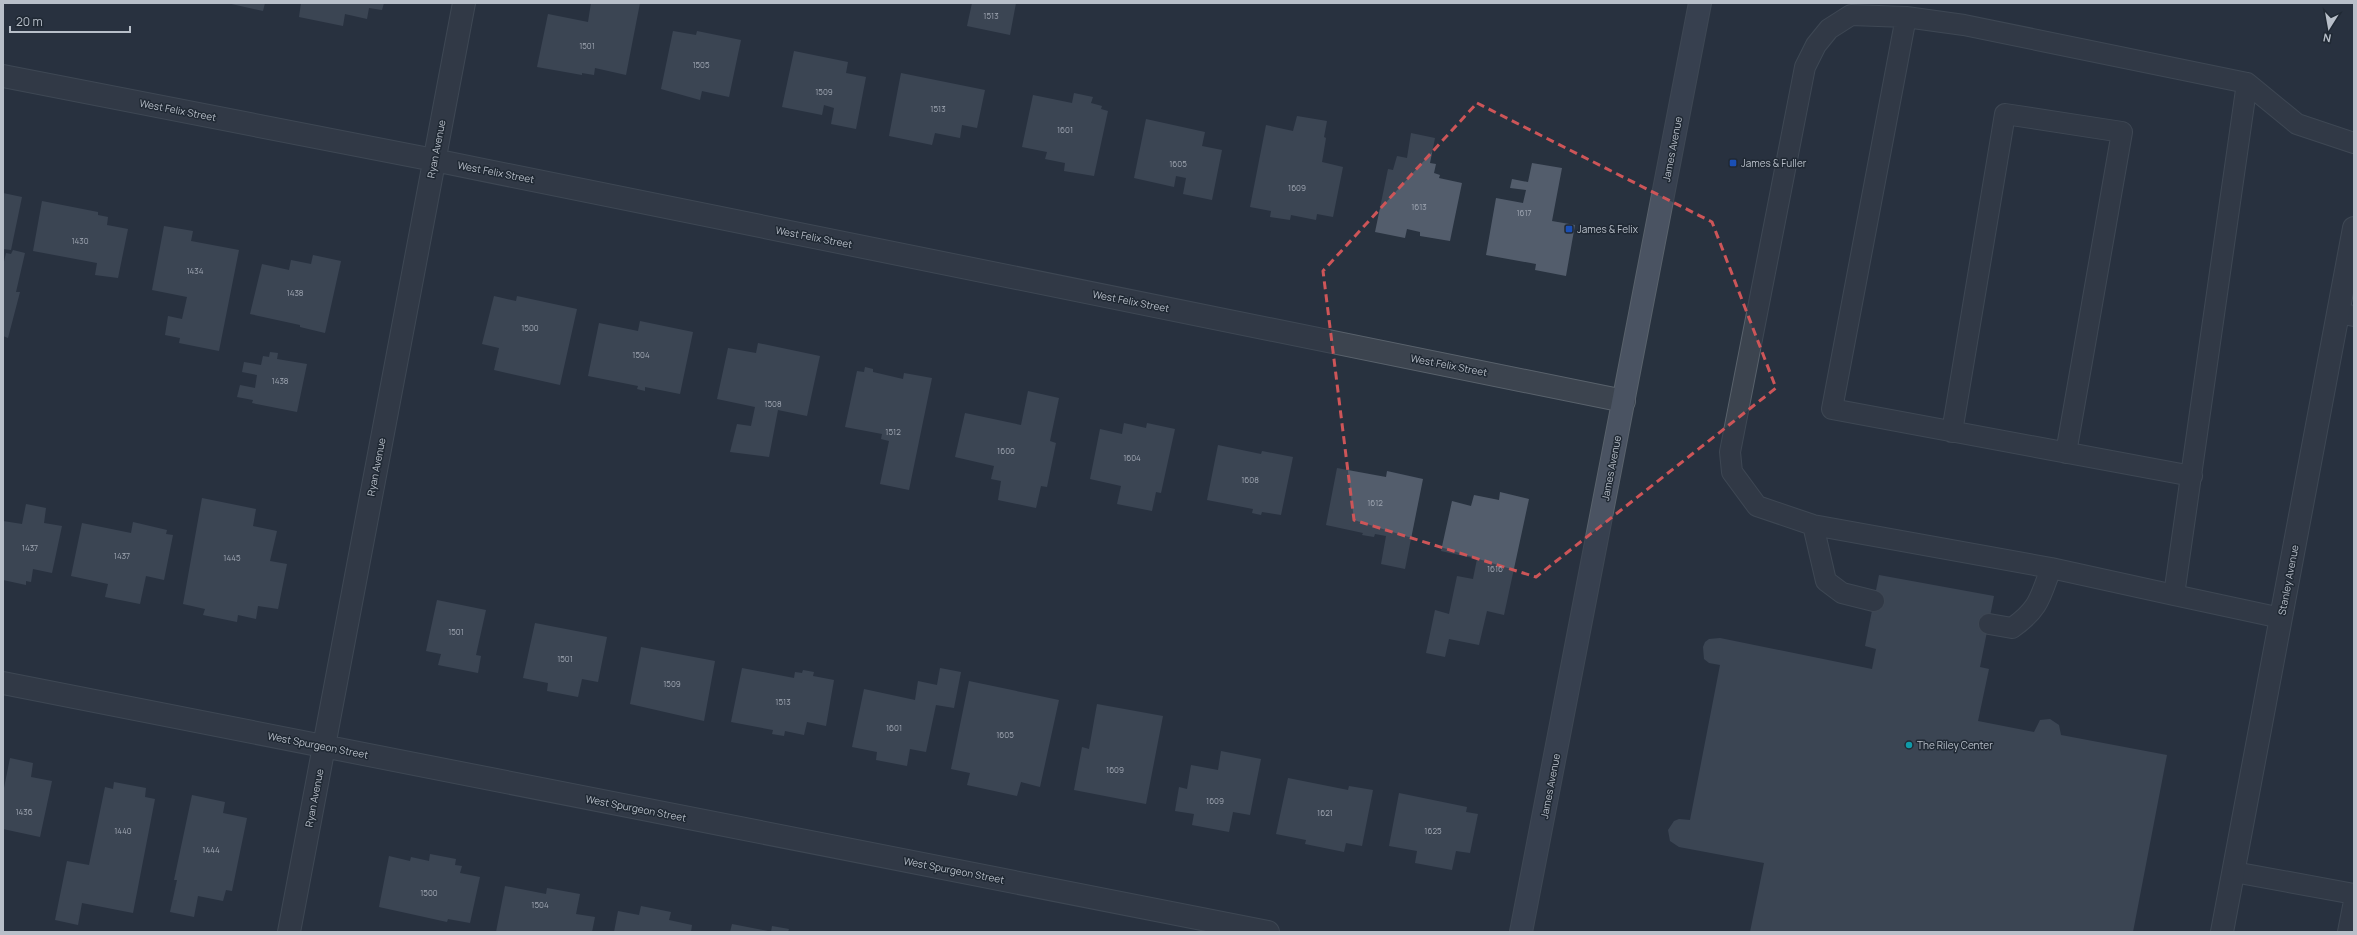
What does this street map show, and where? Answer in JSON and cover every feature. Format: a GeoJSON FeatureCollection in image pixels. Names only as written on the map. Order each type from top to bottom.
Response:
{"type":"FeatureCollection","features":[{"type":"Feature","properties":{"kind":"main road","name":"James Avenue"},"geometry":{"type":"LineString","coordinates":[[1521,932],[1700,3]]}},
{"type":"Feature","properties":{"kind":"street","name":"Ryan Avenue"},"geometry":{"type":"LineString","coordinates":[[289,932],[464,3]]}},
{"type":"Feature","properties":{"kind":"street","name":"West Felix Street"},"geometry":{"type":"LineString","coordinates":[[3,76],[434,160],[1624,400]]}},
{"type":"Feature","properties":{"kind":"street","name":"Stanley Avenue"},"geometry":{"type":"LineString","coordinates":[[2222,932],[2281,618],[2346,315],[2354,228]]}},
{"type":"Feature","properties":{"kind":"street","name":"West Spurgeon Street"},"geometry":{"type":"LineString","coordinates":[[3,683],[1268,932]]}},
{"type":"Feature","properties":{"kind":"lane"},"geometry":{"type":"LineString","coordinates":[[2281,618],[2051,568],[1813,525],[1757,506],[1732,472],[1730,452],[1805,67],[1816,45],[1829,29],[1851,15],[1906,17],[1964,25],[2247,83],[2297,124],[2354,143]]}},
{"type":"Feature","properties":{"kind":"lane"},"geometry":{"type":"LineString","coordinates":[[1906,17],[1832,409],[2192,476]]}},
{"type":"Feature","properties":{"kind":"lane"},"geometry":{"type":"LineString","coordinates":[[2174,595],[2247,83]]}},
{"type":"Feature","properties":{"kind":"lane"},"geometry":{"type":"LineString","coordinates":[[1952,432],[2005,114],[2122,132],[2066,453]]}},
{"type":"Feature","properties":{"kind":"lane"},"geometry":{"type":"LineString","coordinates":[[1813,525],[1826,581],[1842,593],[1874,601]]}},
{"type":"Feature","properties":{"kind":"lane"},"geometry":{"type":"LineString","coordinates":[[1989,624],[2012,628],[2024,619],[2038,605],[2051,568]]}},
{"type":"Feature","properties":{"kind":"lane"},"geometry":{"type":"LineString","coordinates":[[2234,872],[2354,894]]}},
{"type":"Feature","properties":{"kind":"lane"},"geometry":{"type":"LineString","coordinates":[[2348,932],[2354,901]]}},
{"type":"Feature","properties":{"kind":"highlighted area"},"geometry":{"type":"Polygon","coordinates":[[[1477,103],[1712,222],[1776,388],[1536,577],[1354,520],[1323,271],[1477,103]]]}},
{"type":"Feature","properties":{"kind":"building"},"geometry":{"type":"Polygon","coordinates":[[[227,3],[265,3],[263,11],[227,3]]]}},
{"type":"Feature","properties":{"kind":"building"},"geometry":{"type":"Polygon","coordinates":[[[301,3],[384,3],[382,10],[369,8],[367,19],[345,14],[343,26],[299,17],[301,3]]]}},
{"type":"Feature","properties":{"kind":"building"},"geometry":{"type":"Polygon","coordinates":[[[591,3],[640,3],[626,75],[595,68],[594,75],[582,73],[582,75],[537,67],[548,14],[588,22],[591,3]]]}},
{"type":"Feature","properties":{"kind":"building"},"geometry":{"type":"Polygon","coordinates":[[[972,3],[1016,3],[1010,35],[967,26],[972,3]]]}},
{"type":"Feature","properties":{"kind":"building"},"geometry":{"type":"Polygon","coordinates":[[[673,31],[696,35],[697,31],[741,40],[729,97],[702,91],[700,100],[661,89],[673,31]]]}},
{"type":"Feature","properties":{"kind":"building"},"geometry":{"type":"Polygon","coordinates":[[[794,51],[848,62],[846,73],[866,77],[856,129],[831,124],[834,108],[824,105],[822,115],[782,107],[794,51]]]}},
{"type":"Feature","properties":{"kind":"building"},"geometry":{"type":"Polygon","coordinates":[[[901,73],[985,90],[977,128],[962,125],[960,138],[935,133],[932,145],[889,136],[901,73]]]}},
{"type":"Feature","properties":{"kind":"building"},"geometry":{"type":"Polygon","coordinates":[[[1074,93],[1093,97],[1091,103],[1102,106],[1101,109],[1108,111],[1094,176],[1064,171],[1065,163],[1045,159],[1047,152],[1022,147],[1033,95],[1072,103],[1074,93]]]}},
{"type":"Feature","properties":{"kind":"building"},"geometry":{"type":"Polygon","coordinates":[[[1297,116],[1327,121],[1322,162],[1343,167],[1333,217],[1317,214],[1316,220],[1291,215],[1290,220],[1270,217],[1271,211],[1250,207],[1266,125],[1293,131],[1297,116]]]}},
{"type":"Feature","properties":{"kind":"building"},"geometry":{"type":"Polygon","coordinates":[[[1146,119],[1205,132],[1202,146],[1222,150],[1212,200],[1183,194],[1186,178],[1176,176],[1174,187],[1134,178],[1146,119]]]}},
{"type":"Feature","properties":{"kind":"building"},"geometry":{"type":"Polygon","coordinates":[[[1411,133],[1435,138],[1430,163],[1436,164],[1434,173],[1440,175],[1439,178],[1462,183],[1450,241],[1420,236],[1420,232],[1407,229],[1405,238],[1375,232],[1388,169],[1393,170],[1397,156],[1407,158],[1411,133]]]}},
{"type":"Feature","properties":{"kind":"building"},"geometry":{"type":"Polygon","coordinates":[[[1532,163],[1562,168],[1552,221],[1575,225],[1566,276],[1535,270],[1536,264],[1486,255],[1496,198],[1523,203],[1526,190],[1510,188],[1512,179],[1528,182],[1532,163]]]}},
{"type":"Feature","properties":{"kind":"building"},"geometry":{"type":"Polygon","coordinates":[[[3,193],[22,197],[11,250],[3,249],[3,193]]]}},
{"type":"Feature","properties":{"kind":"building"},"geometry":{"type":"Polygon","coordinates":[[[42,201],[98,212],[98,215],[108,217],[107,225],[128,229],[118,278],[95,275],[97,263],[33,251],[42,201]]]}},
{"type":"Feature","properties":{"kind":"building"},"geometry":{"type":"Polygon","coordinates":[[[164,226],[193,231],[191,241],[239,250],[219,351],[179,343],[180,338],[165,335],[168,316],[182,319],[187,297],[152,290],[164,226]]]}},
{"type":"Feature","properties":{"kind":"building"},"geometry":{"type":"Polygon","coordinates":[[[13,250],[25,253],[16,292],[20,292],[8,338],[3,336],[3,266],[6,253],[11,254],[13,250]]]}},
{"type":"Feature","properties":{"kind":"building"},"geometry":{"type":"Polygon","coordinates":[[[313,255],[341,261],[325,333],[300,327],[300,325],[250,314],[262,264],[289,270],[291,260],[311,264],[313,255]]]}},
{"type":"Feature","properties":{"kind":"building"},"geometry":{"type":"Polygon","coordinates":[[[494,296],[516,301],[517,296],[577,309],[560,385],[494,370],[499,348],[482,344],[494,296]]]}},
{"type":"Feature","properties":{"kind":"building"},"geometry":{"type":"Polygon","coordinates":[[[640,321],[693,332],[680,394],[645,387],[645,391],[637,389],[638,386],[588,376],[599,323],[638,331],[640,321]]]}},
{"type":"Feature","properties":{"kind":"building"},"geometry":{"type":"Polygon","coordinates":[[[758,343],[820,356],[807,416],[778,410],[769,457],[730,452],[737,424],[751,426],[755,407],[717,399],[728,348],[756,353],[758,343]]]}},
{"type":"Feature","properties":{"kind":"building"},"geometry":{"type":"Polygon","coordinates":[[[270,352],[278,353],[277,359],[307,364],[297,412],[252,403],[253,400],[237,397],[240,385],[255,388],[257,375],[242,372],[244,362],[261,365],[263,356],[269,357],[270,352]]]}},
{"type":"Feature","properties":{"kind":"building"},"geometry":{"type":"Polygon","coordinates":[[[865,367],[873,369],[873,372],[903,379],[904,373],[932,378],[909,490],[880,484],[889,441],[881,439],[882,434],[845,427],[857,371],[864,372],[865,367]]]}},
{"type":"Feature","properties":{"kind":"building"},"geometry":{"type":"Polygon","coordinates":[[[1028,391],[1059,398],[1050,441],[1056,443],[1047,487],[1041,486],[1036,508],[998,500],[1001,481],[991,479],[994,466],[955,457],[965,413],[1021,425],[1028,391]]]}},
{"type":"Feature","properties":{"kind":"building"},"geometry":{"type":"Polygon","coordinates":[[[1124,423],[1146,428],[1147,423],[1175,429],[1161,493],[1156,492],[1152,511],[1117,504],[1121,486],[1090,479],[1100,429],[1122,434],[1124,423]]]}},
{"type":"Feature","properties":{"kind":"building"},"geometry":{"type":"Polygon","coordinates":[[[1218,445],[1261,454],[1262,451],[1293,457],[1281,515],[1262,512],[1261,515],[1252,513],[1253,509],[1207,500],[1218,445]]]}},
{"type":"Feature","properties":{"kind":"building"},"geometry":{"type":"Polygon","coordinates":[[[1337,468],[1386,477],[1387,471],[1423,479],[1405,569],[1381,564],[1386,536],[1375,534],[1374,537],[1362,535],[1363,533],[1326,525],[1337,468]]]}},
{"type":"Feature","properties":{"kind":"building"},"geometry":{"type":"Polygon","coordinates":[[[1500,492],[1529,499],[1504,615],[1487,611],[1479,645],[1449,639],[1445,657],[1426,653],[1435,610],[1449,614],[1457,576],[1473,579],[1477,559],[1441,551],[1452,501],[1471,506],[1474,495],[1499,500],[1500,492]]]}},
{"type":"Feature","properties":{"kind":"building"},"geometry":{"type":"Polygon","coordinates":[[[202,498],[256,509],[253,526],[277,531],[270,561],[287,564],[278,609],[258,606],[256,619],[238,615],[237,622],[203,615],[205,609],[183,604],[202,498]]]}},
{"type":"Feature","properties":{"kind":"building"},"geometry":{"type":"Polygon","coordinates":[[[26,504],[46,508],[44,523],[62,526],[52,573],[33,569],[31,582],[26,581],[26,585],[3,580],[3,521],[22,524],[26,504]]]}},
{"type":"Feature","properties":{"kind":"building"},"geometry":{"type":"Polygon","coordinates":[[[133,522],[167,530],[166,534],[173,535],[164,580],[146,576],[140,604],[105,597],[108,584],[71,576],[82,523],[131,533],[133,522]]]}},
{"type":"Feature","properties":{"kind":"building","name":"The Riley Center"},"geometry":{"type":"Polygon","coordinates":[[[1879,575],[1994,596],[1980,667],[1989,669],[1978,721],[2034,732],[2040,720],[2050,719],[2059,725],[2061,735],[2167,755],[2133,932],[1750,932],[1764,863],[1679,847],[1670,841],[1668,830],[1674,821],[1679,819],[1690,820],[1720,665],[1709,663],[1704,659],[1703,647],[1705,642],[1709,639],[1720,638],[1872,669],[1876,649],[1865,646],[1879,575]]]}},
{"type":"Feature","properties":{"kind":"building"},"geometry":{"type":"Polygon","coordinates":[[[437,600],[486,610],[476,655],[481,656],[478,673],[438,665],[441,654],[426,651],[437,600]]]}},
{"type":"Feature","properties":{"kind":"building"},"geometry":{"type":"Polygon","coordinates":[[[535,623],[607,637],[598,682],[582,679],[578,697],[547,691],[548,683],[523,678],[535,623]]]}},
{"type":"Feature","properties":{"kind":"building"},"geometry":{"type":"Polygon","coordinates":[[[641,647],[715,661],[704,721],[630,704],[641,647]]]}},
{"type":"Feature","properties":{"kind":"building"},"geometry":{"type":"Polygon","coordinates":[[[742,668],[794,678],[795,672],[802,673],[803,670],[814,672],[813,676],[834,680],[826,726],[807,722],[804,735],[785,731],[784,736],[772,734],[773,730],[731,722],[742,668]]]}},
{"type":"Feature","properties":{"kind":"building"},"geometry":{"type":"Polygon","coordinates":[[[940,668],[961,672],[954,708],[936,705],[926,752],[910,749],[907,766],[876,760],[877,752],[852,747],[864,689],[915,700],[918,681],[937,685],[940,668]]]}},
{"type":"Feature","properties":{"kind":"building"},"geometry":{"type":"Polygon","coordinates":[[[969,681],[1059,700],[1040,787],[1021,782],[1017,796],[967,785],[970,773],[951,769],[969,681]]]}},
{"type":"Feature","properties":{"kind":"building"},"geometry":{"type":"Polygon","coordinates":[[[1097,704],[1163,716],[1146,804],[1074,790],[1082,747],[1089,749],[1097,704]]]}},
{"type":"Feature","properties":{"kind":"building"},"geometry":{"type":"Polygon","coordinates":[[[1221,751],[1261,759],[1250,815],[1233,812],[1229,832],[1192,825],[1194,814],[1175,811],[1179,787],[1187,789],[1191,765],[1218,770],[1221,751]]]}},
{"type":"Feature","properties":{"kind":"building"},"geometry":{"type":"Polygon","coordinates":[[[10,758],[33,763],[31,777],[52,781],[40,837],[3,829],[3,793],[10,758]]]}},
{"type":"Feature","properties":{"kind":"building"},"geometry":{"type":"Polygon","coordinates":[[[1288,778],[1348,790],[1349,786],[1373,790],[1362,846],[1346,843],[1344,852],[1305,844],[1306,840],[1276,834],[1288,778]]]}},
{"type":"Feature","properties":{"kind":"building"},"geometry":{"type":"Polygon","coordinates":[[[114,782],[146,788],[145,797],[155,799],[133,913],[82,903],[78,925],[55,920],[67,861],[89,865],[105,787],[113,789],[114,782]]]}},
{"type":"Feature","properties":{"kind":"building"},"geometry":{"type":"Polygon","coordinates":[[[1399,793],[1467,807],[1466,812],[1478,814],[1470,853],[1456,851],[1452,870],[1415,863],[1417,851],[1389,846],[1399,793]]]}},
{"type":"Feature","properties":{"kind":"building"},"geometry":{"type":"Polygon","coordinates":[[[192,795],[225,802],[223,813],[247,818],[232,891],[226,890],[223,901],[198,896],[194,917],[170,912],[177,880],[174,880],[192,795]]]}},
{"type":"Feature","properties":{"kind":"building"},"geometry":{"type":"Polygon","coordinates":[[[430,854],[456,859],[455,865],[462,866],[460,873],[480,877],[470,923],[448,919],[447,922],[379,907],[389,856],[410,861],[411,857],[429,861],[430,854]]]}},
{"type":"Feature","properties":{"kind":"building"},"geometry":{"type":"Polygon","coordinates":[[[505,886],[546,894],[547,888],[580,894],[576,914],[595,917],[592,932],[496,932],[505,886]]]}},
{"type":"Feature","properties":{"kind":"building"},"geometry":{"type":"Polygon","coordinates":[[[641,906],[671,912],[669,920],[692,925],[691,932],[614,932],[618,911],[639,915],[641,906]]]}},
{"type":"Feature","properties":{"kind":"building"},"geometry":{"type":"Polygon","coordinates":[[[732,924],[768,931],[768,932],[730,932],[732,924]]]}},
{"type":"Feature","properties":{"kind":"building"},"geometry":{"type":"Polygon","coordinates":[[[772,926],[789,929],[788,932],[771,932],[772,926]]]}},
{"type":"Feature","properties":{"kind":"place","name":"James & Fuller"},"geometry":{"type":"Point","coordinates":[1733,163]}},
{"type":"Feature","properties":{"kind":"place","name":"James & Felix"},"geometry":{"type":"Point","coordinates":[1569,229]}},
{"type":"Feature","properties":{"kind":"place","name":"The Riley Center"},"geometry":{"type":"Point","coordinates":[1909,745]}}]}
